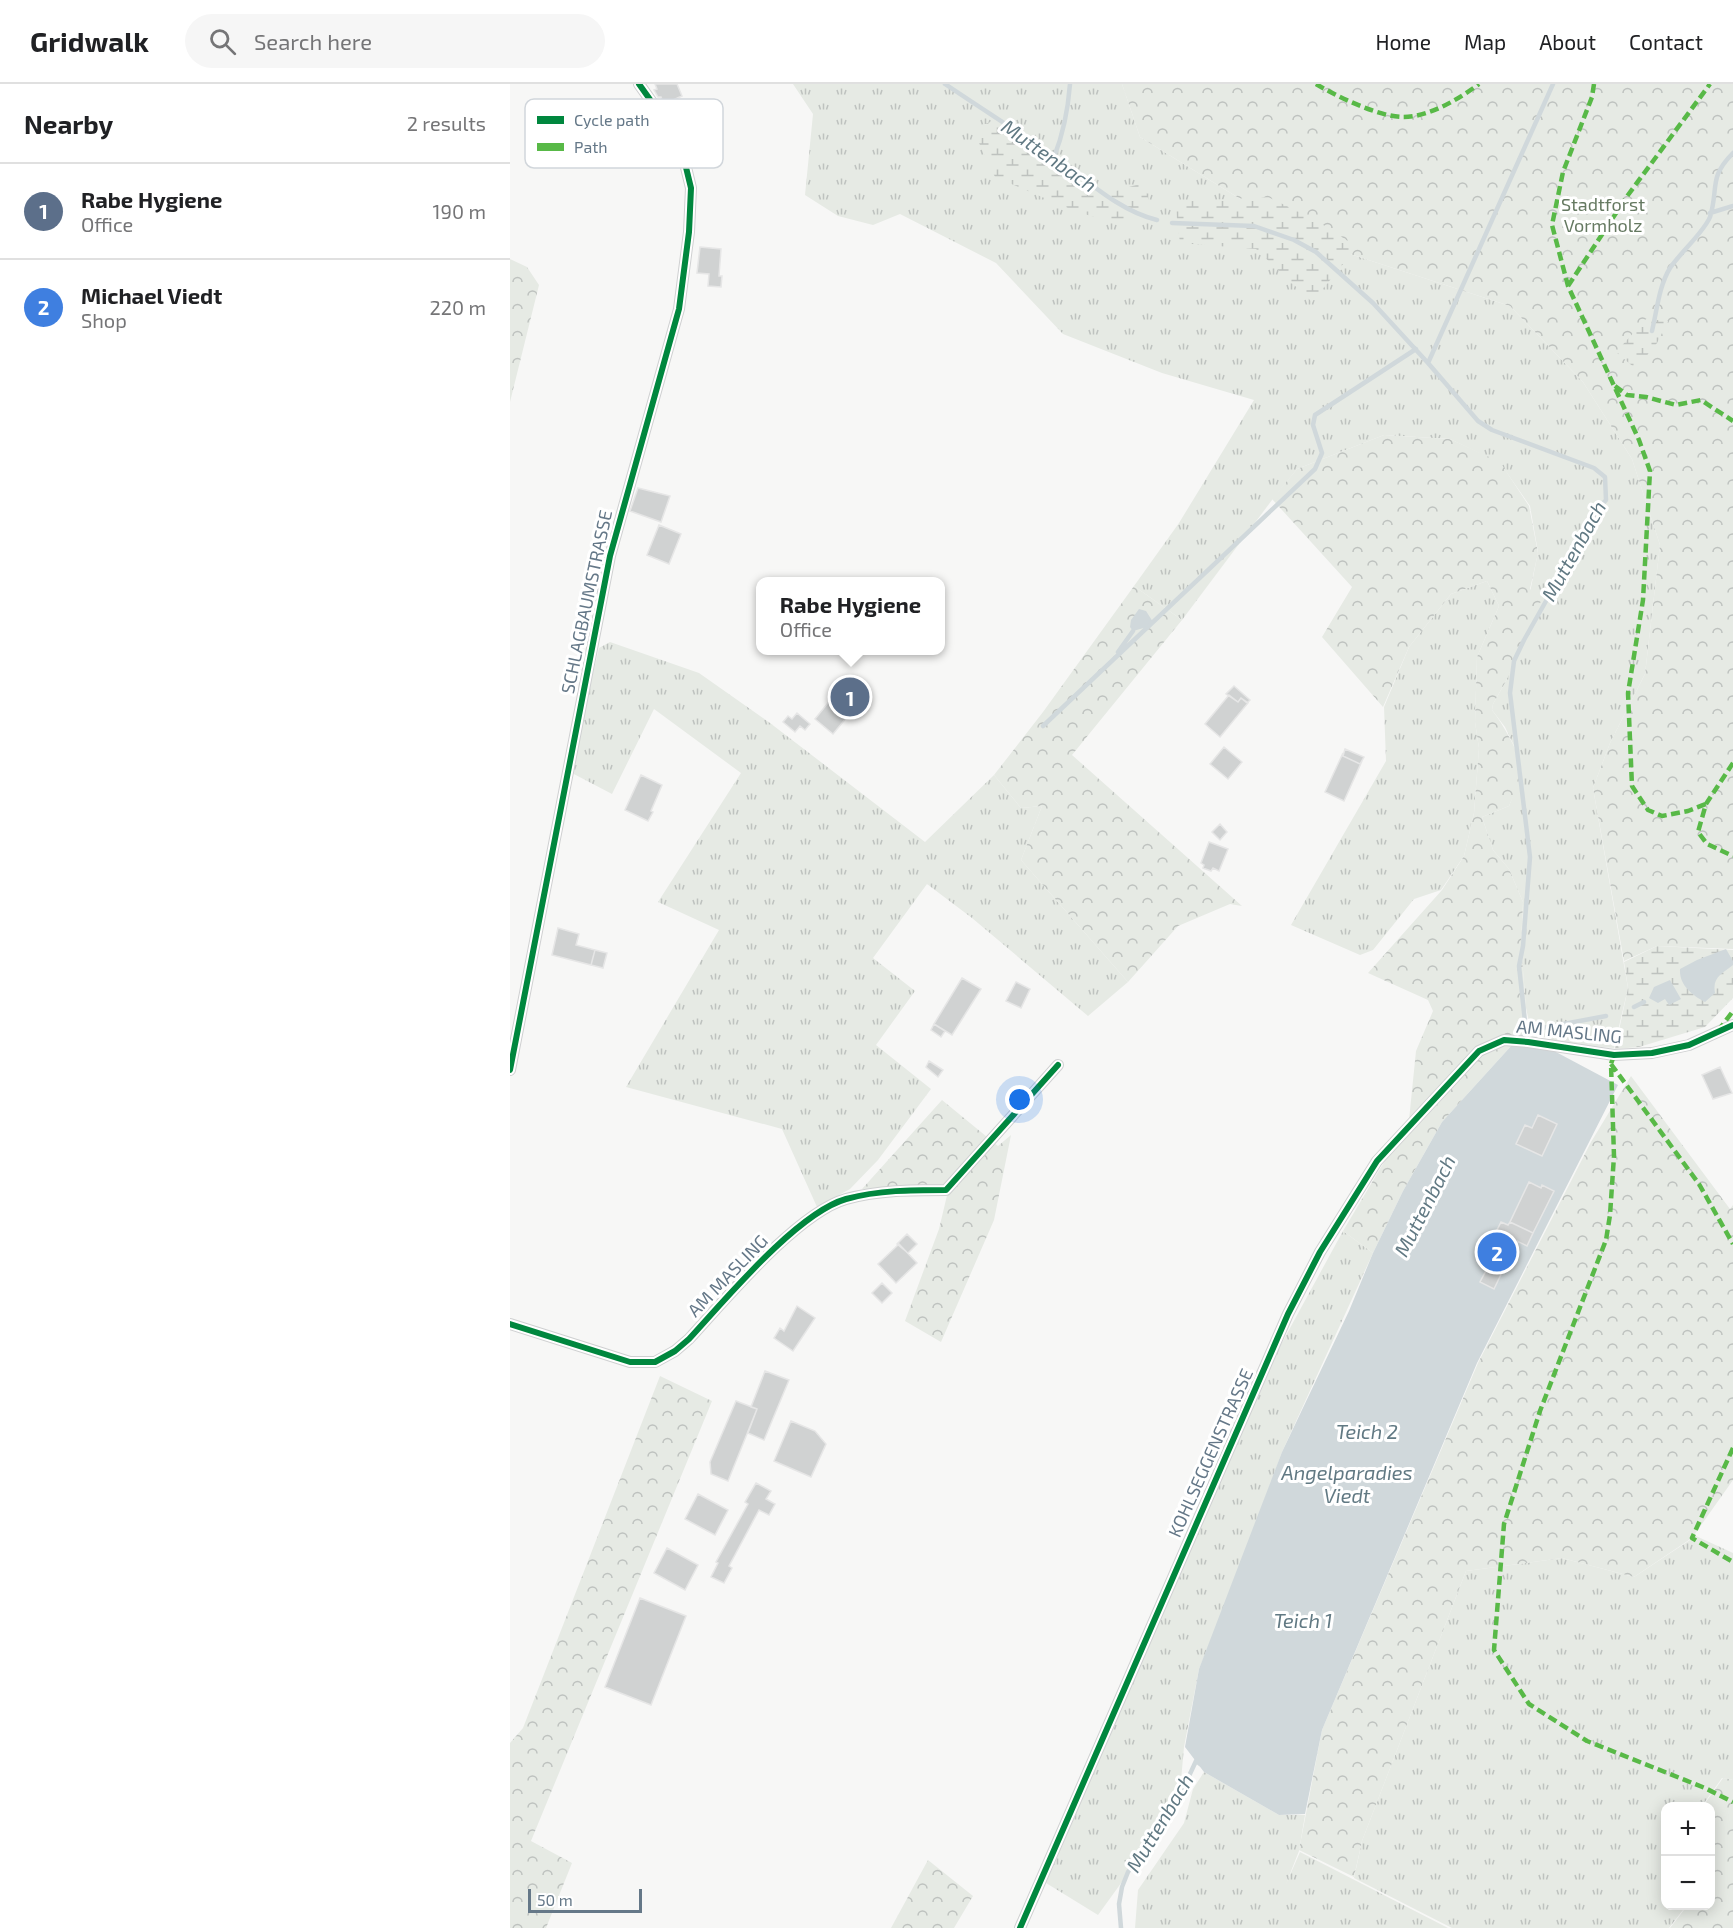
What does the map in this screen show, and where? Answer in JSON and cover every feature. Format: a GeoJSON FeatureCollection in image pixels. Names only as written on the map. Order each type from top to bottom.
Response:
{"type":"FeatureCollection","features":[{"type":"Feature","properties":{"kind":"street","name":"SCHLAGBAUMSTRASSE"},"geometry":{"type":"LineString","coordinates":[[639,84],[649,99]]}},
{"type":"Feature","properties":{"kind":"street","name":"SCHLAGBAUMSTRASSE"},"geometry":{"type":"LineString","coordinates":[[510,1070],[610,556],[678,309],[689,232],[691,188],[686,168]]}},
{"type":"Feature","properties":{"kind":"street","name":"AM MASLING"},"geometry":{"type":"LineString","coordinates":[[1504,1040],[1614,1055],[1652,1053],[1689,1045],[1733,1025]]}},
{"type":"Feature","properties":{"kind":"street","name":"KOHLSEGGENSTRASSE"},"geometry":{"type":"LineString","coordinates":[[1020,1928],[1288,1314],[1320,1252],[1377,1161],[1479,1051],[1504,1040]]}},
{"type":"Feature","properties":{"kind":"street","name":"AM MASLING"},"geometry":{"type":"LineString","coordinates":[[510,1324],[630,1362],[655,1362],[675,1351],[689,1339],[780,1243],[819,1211],[844,1199],[883,1191],[946,1190],[1058,1065]]}},
{"type":"Feature","properties":{"kind":"green space"},"geometry":{"type":"Polygon","coordinates":[[[793,84],[1122,84],[1140,137],[1307,240],[1510,306],[1583,382],[1632,459],[1660,545],[1645,674],[1610,743],[1593,788],[1628,988],[1614,1048],[1551,1042],[1530,1026],[1526,1008],[1521,945],[1523,902],[1509,869],[1493,850],[1482,817],[1509,806],[1522,773],[1514,746],[1505,727],[1492,710],[1519,648],[1538,552],[1530,506],[1500,463],[1450,439],[1384,435],[1297,469],[1182,620],[1134,586],[1179,523],[1254,400],[1162,373],[1063,334],[996,263],[900,214],[873,225],[838,216],[805,195],[813,114],[793,84]]]}},
{"type":"Feature","properties":{"kind":"green space","name":"Stadtforst Vormholz"},"geometry":{"type":"Polygon","coordinates":[[[1122,84],[1733,84],[1733,949],[1657,946],[1624,961],[1593,788],[1610,743],[1645,674],[1660,545],[1632,459],[1583,382],[1510,306],[1307,240],[1140,137],[1122,84]]]}},
{"type":"Feature","properties":{"kind":"green space"},"geometry":{"type":"Polygon","coordinates":[[[997,120],[1105,194],[1143,183],[1150,204],[1120,225],[1075,211],[995,177],[972,128],[997,120]]]}},
{"type":"Feature","properties":{"kind":"green space"},"geometry":{"type":"Polygon","coordinates":[[[1268,197],[1314,219],[1357,247],[1312,302],[1256,249],[1180,243],[1175,202],[1268,197]]]}},
{"type":"Feature","properties":{"kind":"green space"},"geometry":{"type":"Polygon","coordinates":[[[510,259],[527,267],[539,285],[510,402],[510,259]]]}},
{"type":"Feature","properties":{"kind":"green space"},"geometry":{"type":"Polygon","coordinates":[[[1646,319],[1668,321],[1657,343],[1636,369],[1616,352],[1646,319]]]}},
{"type":"Feature","properties":{"kind":"green space"},"geometry":{"type":"Polygon","coordinates":[[[1384,435],[1450,439],[1500,462],[1529,506],[1538,553],[1530,589],[1541,601],[1492,710],[1516,750],[1521,768],[1518,787],[1509,806],[1482,817],[1493,850],[1509,869],[1523,902],[1521,945],[1526,1008],[1522,1034],[1442,1122],[1403,1191],[1373,1253],[1343,1231],[1409,1120],[1416,1051],[1433,1011],[1428,1000],[1368,973],[1442,890],[1464,856],[1474,813],[1479,748],[1475,722],[1477,657],[1499,606],[1487,581],[1451,594],[1409,647],[1383,707],[1322,637],[1352,587],[1272,499],[1297,469],[1384,435]]]}},
{"type":"Feature","properties":{"kind":"green space"},"geometry":{"type":"Polygon","coordinates":[[[1487,581],[1499,606],[1477,657],[1475,722],[1479,748],[1474,813],[1464,856],[1441,890],[1414,899],[1373,950],[1360,955],[1291,925],[1386,761],[1384,707],[1409,647],[1451,594],[1487,581]]]}},
{"type":"Feature","properties":{"kind":"green space"},"geometry":{"type":"Polygon","coordinates":[[[1134,586],[1182,620],[1072,755],[1242,906],[1230,904],[1178,926],[1128,982],[1021,860],[1042,806],[1021,808],[994,775],[1043,712],[1134,586]]]}},
{"type":"Feature","properties":{"kind":"green space"},"geometry":{"type":"Polygon","coordinates":[[[610,642],[699,673],[770,723],[925,842],[994,775],[1021,808],[1042,806],[1021,860],[1128,982],[1088,1016],[972,918],[927,884],[873,958],[915,991],[876,1045],[931,1089],[878,1160],[850,1189],[817,1207],[782,1129],[626,1087],[719,930],[658,902],[741,773],[654,709],[612,794],[570,772],[599,648],[610,642]]]}},
{"type":"Feature","properties":{"kind":"green space"},"geometry":{"type":"Polygon","coordinates":[[[1657,946],[1733,950],[1733,998],[1705,1027],[1639,1047],[1615,1049],[1628,988],[1624,962],[1657,946]]]}},
{"type":"Feature","properties":{"kind":"green space"},"geometry":{"type":"Polygon","coordinates":[[[1631,1076],[1730,1209],[1733,1205],[1733,1480],[1692,1538],[1634,1577],[1562,1558],[1466,1571],[1362,1841],[1354,1877],[1299,1850],[1322,1730],[1478,1363],[1591,1142],[1631,1076]]]}},
{"type":"Feature","properties":{"kind":"green space"},"geometry":{"type":"Polygon","coordinates":[[[942,1100],[998,1146],[1011,1135],[994,1220],[941,1342],[905,1321],[939,1229],[949,1187],[862,1189],[942,1100]]]}},
{"type":"Feature","properties":{"kind":"green space"},"geometry":{"type":"Polygon","coordinates":[[[1343,1231],[1373,1253],[1282,1452],[1229,1596],[1199,1669],[1184,1747],[1179,1803],[1098,1915],[1046,1883],[1272,1361],[1343,1231]]]}},
{"type":"Feature","properties":{"kind":"green space"},"geometry":{"type":"Polygon","coordinates":[[[660,1376],[712,1401],[531,1841],[572,1863],[546,1928],[510,1928],[510,1743],[523,1728],[660,1376]]]}},
{"type":"Feature","properties":{"kind":"green space"},"geometry":{"type":"Polygon","coordinates":[[[1696,1536],[1733,1553],[1733,1780],[1722,1778],[1705,1802],[1661,1802],[1661,1910],[1683,1910],[1669,1928],[1452,1928],[1354,1878],[1362,1841],[1466,1571],[1562,1558],[1634,1577],[1696,1536]]]}},
{"type":"Feature","properties":{"kind":"green space"},"geometry":{"type":"Polygon","coordinates":[[[1204,1772],[1279,1815],[1305,1815],[1299,1851],[1286,1884],[1300,1852],[1448,1928],[1135,1928],[1138,1890],[1184,1823],[1193,1789],[1204,1772]]]}},
{"type":"Feature","properties":{"kind":"green space"},"geometry":{"type":"Polygon","coordinates":[[[1723,1778],[1733,1780],[1733,1928],[1670,1928],[1684,1910],[1715,1910],[1715,1802],[1706,1802],[1723,1778]]]}},
{"type":"Feature","properties":{"kind":"green space"},"geometry":{"type":"Polygon","coordinates":[[[928,1860],[973,1896],[954,1928],[891,1928],[928,1860]]]}},
{"type":"Feature","properties":{"kind":"water"},"geometry":{"type":"Polygon","coordinates":[[[1139,609],[1146,611],[1153,622],[1147,627],[1133,631],[1130,627],[1131,620],[1139,609]]]}},
{"type":"Feature","properties":{"kind":"water"},"geometry":{"type":"Polygon","coordinates":[[[1726,949],[1733,965],[1716,979],[1715,993],[1705,1002],[1687,989],[1680,975],[1680,969],[1726,949]]]}},
{"type":"Feature","properties":{"kind":"water"},"geometry":{"type":"Polygon","coordinates":[[[1670,980],[1681,999],[1669,1005],[1665,999],[1658,1003],[1649,998],[1654,987],[1670,980]]]}},
{"type":"Feature","properties":{"kind":"water","name":"Angelparadies Viedt"},"geometry":{"type":"Polygon","coordinates":[[[1522,1034],[1618,1085],[1477,1363],[1322,1730],[1305,1814],[1279,1815],[1204,1772],[1185,1747],[1199,1669],[1282,1452],[1403,1191],[1442,1122],[1522,1034]]]}},
{"type":"Feature","properties":{"kind":"building"},"geometry":{"type":"Polygon","coordinates":[[[655,84],[677,84],[682,96],[675,99],[662,99],[654,90],[657,89],[655,84]]]}},
{"type":"Feature","properties":{"kind":"building"},"geometry":{"type":"Polygon","coordinates":[[[700,247],[721,249],[719,276],[722,276],[721,287],[708,286],[709,274],[697,273],[700,247]]]}},
{"type":"Feature","properties":{"kind":"building"},"geometry":{"type":"Polygon","coordinates":[[[638,488],[670,496],[661,522],[630,511],[638,488]]]}},
{"type":"Feature","properties":{"kind":"building"},"geometry":{"type":"Polygon","coordinates":[[[659,525],[681,534],[669,564],[647,555],[659,525]]]}},
{"type":"Feature","properties":{"kind":"building"},"geometry":{"type":"Polygon","coordinates":[[[852,682],[866,694],[833,734],[815,719],[836,693],[839,696],[852,682]]]}},
{"type":"Feature","properties":{"kind":"building"},"geometry":{"type":"Polygon","coordinates":[[[1234,686],[1250,700],[1247,703],[1241,698],[1238,702],[1226,694],[1234,686]]]}},
{"type":"Feature","properties":{"kind":"building"},"geometry":{"type":"Polygon","coordinates":[[[1229,695],[1238,702],[1241,698],[1248,703],[1220,737],[1205,724],[1229,695]]]}},
{"type":"Feature","properties":{"kind":"building"},"geometry":{"type":"Polygon","coordinates":[[[797,713],[810,724],[805,730],[800,726],[795,732],[783,722],[788,716],[792,719],[797,713]]]}},
{"type":"Feature","properties":{"kind":"building"},"geometry":{"type":"Polygon","coordinates":[[[1224,747],[1242,762],[1228,779],[1210,764],[1224,747]]]}},
{"type":"Feature","properties":{"kind":"building"},"geometry":{"type":"Polygon","coordinates":[[[1345,749],[1364,757],[1360,764],[1343,756],[1345,749]]]}},
{"type":"Feature","properties":{"kind":"building"},"geometry":{"type":"Polygon","coordinates":[[[1343,753],[1343,756],[1360,764],[1362,761],[1344,801],[1325,792],[1343,753]]]}},
{"type":"Feature","properties":{"kind":"building"},"geometry":{"type":"Polygon","coordinates":[[[641,775],[662,785],[648,821],[625,810],[641,775]]]}},
{"type":"Feature","properties":{"kind":"building"},"geometry":{"type":"Polygon","coordinates":[[[1220,824],[1227,832],[1220,840],[1212,832],[1220,824]]]}},
{"type":"Feature","properties":{"kind":"building"},"geometry":{"type":"Polygon","coordinates":[[[1209,842],[1228,849],[1219,871],[1213,868],[1211,871],[1203,868],[1204,865],[1201,863],[1209,842]]]}},
{"type":"Feature","properties":{"kind":"building"},"geometry":{"type":"Polygon","coordinates":[[[558,928],[579,934],[576,945],[595,950],[591,965],[552,955],[558,928]]]}},
{"type":"Feature","properties":{"kind":"building"},"geometry":{"type":"Polygon","coordinates":[[[595,950],[607,953],[603,968],[591,965],[595,950]]]}},
{"type":"Feature","properties":{"kind":"building"},"geometry":{"type":"Polygon","coordinates":[[[962,978],[981,989],[952,1035],[934,1024],[962,978]]]}},
{"type":"Feature","properties":{"kind":"building"},"geometry":{"type":"Polygon","coordinates":[[[1016,982],[1030,989],[1021,1008],[1006,1001],[1016,982]]]}},
{"type":"Feature","properties":{"kind":"building"},"geometry":{"type":"Polygon","coordinates":[[[934,1024],[945,1031],[941,1037],[931,1030],[934,1024]]]}},
{"type":"Feature","properties":{"kind":"building"},"geometry":{"type":"Polygon","coordinates":[[[929,1061],[943,1070],[938,1077],[926,1067],[929,1061]]]}},
{"type":"Feature","properties":{"kind":"building"},"geometry":{"type":"Polygon","coordinates":[[[1720,1067],[1732,1093],[1713,1099],[1702,1075],[1720,1067]]]}},
{"type":"Feature","properties":{"kind":"building"},"geometry":{"type":"Polygon","coordinates":[[[1538,1115],[1557,1124],[1542,1156],[1516,1144],[1525,1125],[1532,1128],[1538,1115]]]}},
{"type":"Feature","properties":{"kind":"building"},"geometry":{"type":"Polygon","coordinates":[[[1529,1182],[1554,1191],[1533,1233],[1510,1222],[1529,1182]]]}},
{"type":"Feature","properties":{"kind":"building"},"geometry":{"type":"Polygon","coordinates":[[[1501,1222],[1508,1225],[1510,1222],[1533,1233],[1527,1246],[1517,1241],[1494,1289],[1480,1282],[1490,1263],[1480,1258],[1501,1222]]]}},
{"type":"Feature","properties":{"kind":"building"},"geometry":{"type":"Polygon","coordinates":[[[907,1234],[917,1244],[908,1253],[897,1244],[907,1234]]]}},
{"type":"Feature","properties":{"kind":"building"},"geometry":{"type":"Polygon","coordinates":[[[899,1244],[917,1263],[896,1283],[878,1264],[899,1244]]]}},
{"type":"Feature","properties":{"kind":"building"},"geometry":{"type":"Polygon","coordinates":[[[882,1283],[892,1293],[882,1303],[872,1293],[882,1283]]]}},
{"type":"Feature","properties":{"kind":"building"},"geometry":{"type":"Polygon","coordinates":[[[797,1306],[815,1318],[793,1351],[774,1338],[780,1328],[784,1331],[797,1306]]]}},
{"type":"Feature","properties":{"kind":"building"},"geometry":{"type":"Polygon","coordinates":[[[765,1371],[789,1380],[764,1440],[748,1433],[757,1409],[751,1407],[765,1371]]]}},
{"type":"Feature","properties":{"kind":"building"},"geometry":{"type":"Polygon","coordinates":[[[736,1401],[757,1409],[728,1481],[711,1474],[710,1462],[736,1401]]]}},
{"type":"Feature","properties":{"kind":"building"},"geometry":{"type":"Polygon","coordinates":[[[791,1421],[815,1431],[826,1444],[811,1477],[774,1461],[791,1421]]]}},
{"type":"Feature","properties":{"kind":"building"},"geometry":{"type":"Polygon","coordinates":[[[756,1483],[771,1491],[766,1499],[775,1504],[769,1515],[759,1510],[729,1566],[732,1568],[724,1583],[711,1577],[718,1563],[716,1562],[748,1504],[745,1502],[756,1483]]]}},
{"type":"Feature","properties":{"kind":"building"},"geometry":{"type":"Polygon","coordinates":[[[698,1494],[728,1510],[715,1535],[685,1519],[698,1494]]]}},
{"type":"Feature","properties":{"kind":"building"},"geometry":{"type":"Polygon","coordinates":[[[667,1548],[698,1565],[685,1590],[654,1573],[667,1548]]]}},
{"type":"Feature","properties":{"kind":"building"},"geometry":{"type":"Polygon","coordinates":[[[640,1598],[686,1616],[651,1705],[605,1687],[640,1598]]]}},
{"type":"Feature","properties":{"kind":"waterway","name":"Muttenbach"},"geometry":{"type":"LineString","coordinates":[[945,84],[1117,202],[1143,216],[1157,220]]}},
{"type":"Feature","properties":{"kind":"waterway"},"geometry":{"type":"LineString","coordinates":[[1054,157],[1065,121],[1070,84]]}},
{"type":"Feature","properties":{"kind":"waterway"},"geometry":{"type":"LineString","coordinates":[[1428,363],[1553,84]]}},
{"type":"Feature","properties":{"kind":"waterway"},"geometry":{"type":"LineString","coordinates":[[1652,331],[1666,275],[1707,223],[1713,207],[1717,177],[1720,169],[1733,153]]}},
{"type":"Feature","properties":{"kind":"waterway"},"geometry":{"type":"LineString","coordinates":[[1710,213],[1733,206]]}},
{"type":"Feature","properties":{"kind":"waterway","name":"Muttenbach"},"geometry":{"type":"LineString","coordinates":[[1172,223],[1254,226],[1294,240],[1316,252],[1373,303],[1478,421],[1492,430],[1594,468],[1605,477],[1606,500],[1598,509],[1524,640],[1514,661],[1510,693],[1530,857],[1523,946],[1519,966],[1526,1031],[1606,1016]]}},
{"type":"Feature","properties":{"kind":"waterway"},"geometry":{"type":"LineString","coordinates":[[1043,726],[1315,469],[1322,453],[1313,425],[1315,415],[1416,349]]}},
{"type":"Feature","properties":{"kind":"waterway"},"geometry":{"type":"LineString","coordinates":[[1118,652],[1133,631]]}},
{"type":"Feature","properties":{"kind":"waterway"},"geometry":{"type":"LineString","coordinates":[[1634,1007],[1644,1002]]}},
{"type":"Feature","properties":{"kind":"waterway","name":"Muttenbach"},"geometry":{"type":"LineString","coordinates":[[1121,1928],[1119,1904],[1128,1872],[1176,1804],[1196,1761],[1200,1764]]}},
{"type":"Feature","properties":{"kind":"marked path"},"geometry":{"type":"LineString","coordinates":[[1316,84],[1370,110],[1403,117],[1433,111],[1479,84]]}},
{"type":"Feature","properties":{"kind":"marked path"},"geometry":{"type":"LineString","coordinates":[[1594,84],[1592,97],[1563,172],[1552,225],[1568,286],[1639,440],[1650,471],[1643,600],[1628,693],[1632,786],[1648,810],[1662,816],[1688,811],[1706,804]]}},
{"type":"Feature","properties":{"kind":"marked path"},"geometry":{"type":"LineString","coordinates":[[1568,286],[1628,195],[1710,84]]}},
{"type":"Feature","properties":{"kind":"marked path"},"geometry":{"type":"LineString","coordinates":[[1615,386],[1627,395],[1646,397],[1676,405],[1701,400],[1733,421]]}},
{"type":"Feature","properties":{"kind":"marked path"},"geometry":{"type":"LineString","coordinates":[[1733,763],[1706,804],[1698,832],[1707,844],[1733,856]]}},
{"type":"Feature","properties":{"kind":"marked path"},"geometry":{"type":"LineString","coordinates":[[1718,1031],[1733,1011]]}},
{"type":"Feature","properties":{"kind":"marked path"},"geometry":{"type":"LineString","coordinates":[[1614,1055],[1611,1064],[1614,1156],[1606,1240],[1540,1411],[1504,1524],[1494,1650],[1529,1704],[1587,1741],[1705,1788],[1733,1802]]}},
{"type":"Feature","properties":{"kind":"marked path"},"geometry":{"type":"LineString","coordinates":[[1611,1064],[1699,1184],[1733,1244]]}},
{"type":"Feature","properties":{"kind":"marked path"},"geometry":{"type":"LineString","coordinates":[[1733,1448],[1692,1538],[1733,1562]]}},
{"type":"Feature","properties":{"kind":"cycle path"},"geometry":{"type":"LineString","coordinates":[[639,84],[650,99]]}},
{"type":"Feature","properties":{"kind":"cycle path"},"geometry":{"type":"LineString","coordinates":[[510,1070],[610,556],[679,309],[689,232],[691,188],[686,168]]}},
{"type":"Feature","properties":{"kind":"cycle path"},"geometry":{"type":"LineString","coordinates":[[1020,1928],[1288,1314],[1320,1252],[1377,1161],[1479,1051],[1504,1040],[1614,1055],[1652,1053],[1689,1045],[1733,1025]]}},
{"type":"Feature","properties":{"kind":"cycle path"},"geometry":{"type":"LineString","coordinates":[[510,1324],[630,1362],[655,1362],[675,1351],[689,1339],[784,1239],[827,1207],[846,1199],[883,1192],[946,1190],[1058,1065]]}},
{"type":"Feature","properties":{"kind":"place","name":"Rabe Hygiene"},"geometry":{"type":"Point","coordinates":[850,697]}},
{"type":"Feature","properties":{"kind":"place","name":"Michael Viedt"},"geometry":{"type":"Point","coordinates":[1497,1252]}},
{"type":"Feature","properties":{"kind":"water label","name":"Teich 2"},"geometry":{"type":"Point","coordinates":[1367,1432]}},
{"type":"Feature","properties":{"kind":"water label","name":"Teich 1"},"geometry":{"type":"Point","coordinates":[1303,1621]}}]}
